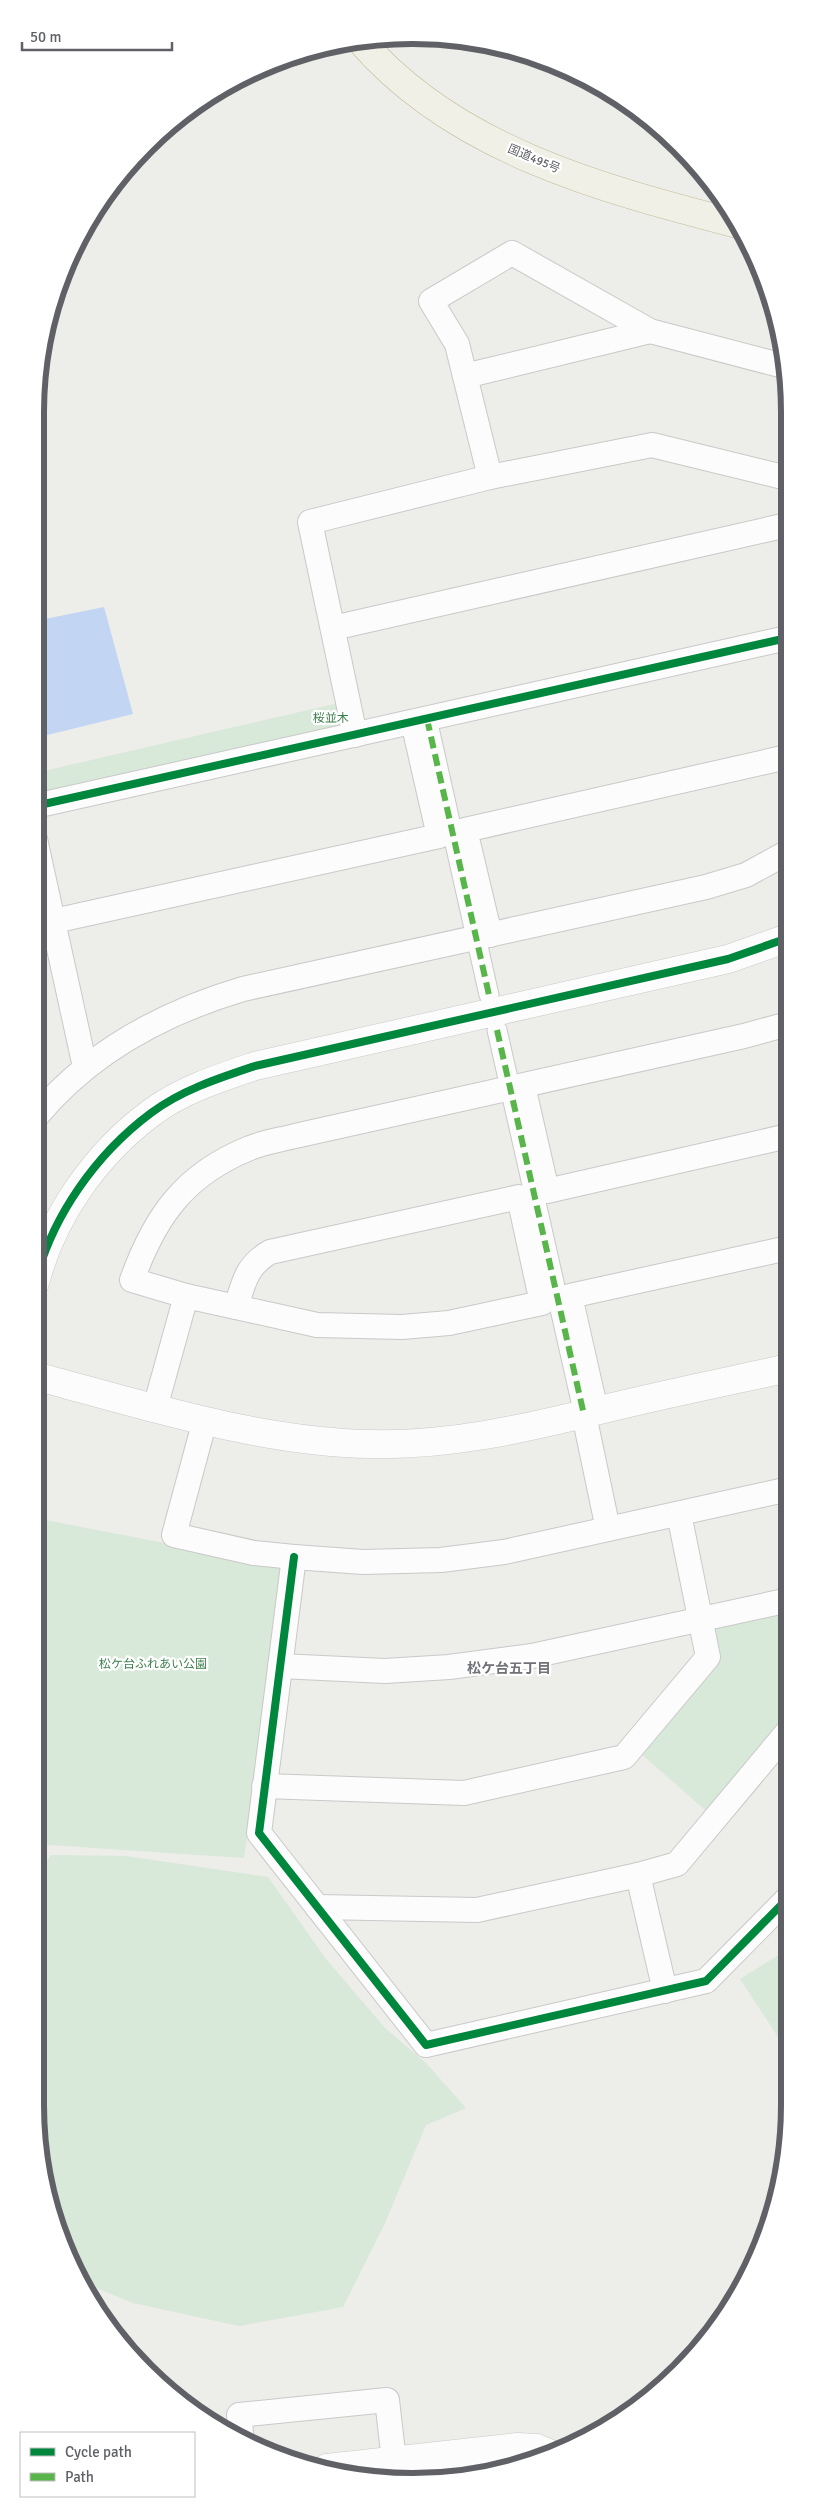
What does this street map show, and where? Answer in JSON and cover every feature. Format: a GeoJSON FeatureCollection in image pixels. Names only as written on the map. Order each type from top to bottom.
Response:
{"type":"FeatureCollection","features":[{"type":"Feature","properties":{"kind":"highway","name":"国道495号"},"geometry":{"type":"LineString","coordinates":[[366,47],[374,57],[410,89],[459,123],[517,152],[618,192],[728,222]]}},
{"type":"Feature","properties":{"kind":"street"},"geometry":{"type":"LineString","coordinates":[[490,477],[457,344],[431,301],[512,253],[650,331],[778,364]]}},
{"type":"Feature","properties":{"kind":"street"},"geometry":{"type":"LineString","coordinates":[[465,376],[650,331]]}},
{"type":"Feature","properties":{"kind":"street"},"geometry":{"type":"LineString","coordinates":[[355,735],[310,522],[490,477],[652,445],[781,477]]}},
{"type":"Feature","properties":{"kind":"street"},"geometry":{"type":"LineString","coordinates":[[333,628],[781,526]]}},
{"type":"Feature","properties":{"kind":"street"},"geometry":{"type":"LineString","coordinates":[[44,804],[781,639]]}},
{"type":"Feature","properties":{"kind":"street"},"geometry":{"type":"LineString","coordinates":[[54,921],[439,836],[420,720]]}},
{"type":"Feature","properties":{"kind":"street"},"geometry":{"type":"LineString","coordinates":[[420,720],[482,937]]}},
{"type":"Feature","properties":{"kind":"street"},"geometry":{"type":"LineString","coordinates":[[489,994],[482,937],[464,830],[781,759]]}},
{"type":"Feature","properties":{"kind":"street"},"geometry":{"type":"LineString","coordinates":[[44,1109],[85,1067],[121,1041],[202,1001],[243,989],[706,887],[746,875],[781,856]]}},
{"type":"Feature","properties":{"kind":"street"},"geometry":{"type":"LineString","coordinates":[[44,878],[85,1067]]}},
{"type":"Feature","properties":{"kind":"street"},"geometry":{"type":"LineString","coordinates":[[44,1258],[54,1230],[95,1166],[123,1137],[152,1113],[212,1080],[255,1066],[728,959],[781,940]]}},
{"type":"Feature","properties":{"kind":"street"},"geometry":{"type":"LineString","coordinates":[[236,1307],[248,1271],[257,1260],[270,1252],[519,1197],[542,1303],[449,1324],[402,1327],[317,1326],[186,1296],[132,1280],[144,1245],[163,1213],[188,1185],[215,1166],[251,1148],[295,1136],[781,1026]]}},
{"type":"Feature","properties":{"kind":"street"},"geometry":{"type":"LineString","coordinates":[[497,1030],[547,1190],[781,1138]]}},
{"type":"Feature","properties":{"kind":"street"},"geometry":{"type":"LineString","coordinates":[[516,1087],[590,1413]]}},
{"type":"Feature","properties":{"kind":"street"},"geometry":{"type":"LineString","coordinates":[[608,1529],[570,1296],[781,1250]]}},
{"type":"Feature","properties":{"kind":"street"},"geometry":{"type":"LineString","coordinates":[[155,1408],[186,1296]]}},
{"type":"Feature","properties":{"kind":"street"},"geometry":{"type":"LineString","coordinates":[[44,1378],[205,1420],[328,1442],[404,1444],[458,1440],[590,1413],[781,1370]]}},
{"type":"Feature","properties":{"kind":"street"},"geometry":{"type":"LineString","coordinates":[[205,1420],[174,1534],[254,1553],[363,1562],[441,1560],[504,1552],[781,1491]]}},
{"type":"Feature","properties":{"kind":"street"},"geometry":{"type":"LineString","coordinates":[[264,1786],[464,1793],[624,1757],[708,1657],[702,1618],[679,1514]]}},
{"type":"Feature","properties":{"kind":"street"},"geometry":{"type":"LineString","coordinates":[[294,1557],[259,1833],[426,2045],[706,1981],[781,1905]]}},
{"type":"Feature","properties":{"kind":"street"},"geometry":{"type":"LineString","coordinates":[[280,1666],[385,1671],[449,1668],[532,1656],[781,1602]]}},
{"type":"Feature","properties":{"kind":"street"},"geometry":{"type":"LineString","coordinates":[[317,1907],[477,1910],[677,1864],[781,1740]]}},
{"type":"Feature","properties":{"kind":"street"},"geometry":{"type":"LineString","coordinates":[[638,1874],[665,1991]]}},
{"type":"Feature","properties":{"kind":"street"},"geometry":{"type":"LineString","coordinates":[[241,2431],[239,2415],[387,2400],[394,2461]]}},
{"type":"Feature","properties":{"kind":"street"},"geometry":{"type":"LineString","coordinates":[[343,2466],[518,2447],[541,2450]]}},
{"type":"Feature","properties":{"kind":"street"},"geometry":{"type":"LineString","coordinates":[[465,2469],[475,2451]]}},
{"type":"Feature","properties":{"kind":"green space","name":"桜並木"},"geometry":{"type":"Polygon","coordinates":[[[343,702],[347,727],[44,797],[44,771],[343,702]]]}},
{"type":"Feature","properties":{"kind":"green space","name":"松ケ台ふれあい公園"},"geometry":{"type":"Polygon","coordinates":[[[44,1520],[288,1567],[244,1858],[44,1845],[44,1520]]]}},
{"type":"Feature","properties":{"kind":"green space"},"geometry":{"type":"Polygon","coordinates":[[[781,1608],[781,1725],[706,1811],[639,1752],[717,1659],[711,1624],[781,1608]]]}},
{"type":"Feature","properties":{"kind":"green space"},"geometry":{"type":"Polygon","coordinates":[[[51,1855],[126,1856],[268,1877],[326,1959],[385,2028],[426,2063],[466,2108],[426,2125],[385,2223],[343,2307],[239,2326],[133,2303],[92,2286],[63,2223],[56,2200],[47,2153],[44,2104],[44,1865],[51,1855]]]}},
{"type":"Feature","properties":{"kind":"green space"},"geometry":{"type":"Polygon","coordinates":[[[781,1954],[781,2041],[740,1979],[781,1954]]]}},
{"type":"Feature","properties":{"kind":"green space"},"geometry":{"type":"Polygon","coordinates":[[[493,2460],[513,2460],[482,2466],[493,2460]]]}},
{"type":"Feature","properties":{"kind":"water"},"geometry":{"type":"Polygon","coordinates":[[[104,607],[133,714],[44,736],[44,619],[104,607]]]}},
{"type":"Feature","properties":{"kind":"marked path"},"geometry":{"type":"LineString","coordinates":[[427,719],[489,995]]}},
{"type":"Feature","properties":{"kind":"marked path"},"geometry":{"type":"LineString","coordinates":[[497,1030],[584,1415]]}},
{"type":"Feature","properties":{"kind":"cycle path"},"geometry":{"type":"LineString","coordinates":[[44,804],[781,639]]}},
{"type":"Feature","properties":{"kind":"cycle path"},"geometry":{"type":"LineString","coordinates":[[44,1256],[53,1234],[79,1188],[112,1147],[151,1113],[188,1091],[255,1066],[728,959],[781,940]]}},
{"type":"Feature","properties":{"kind":"cycle path"},"geometry":{"type":"LineString","coordinates":[[294,1557],[259,1833],[426,2045],[706,1981],[781,1905]]}},
{"type":"Feature","properties":{"kind":"district","name":"松ケ台五丁目"},"geometry":{"type":"Point","coordinates":[509,1668]}}]}
